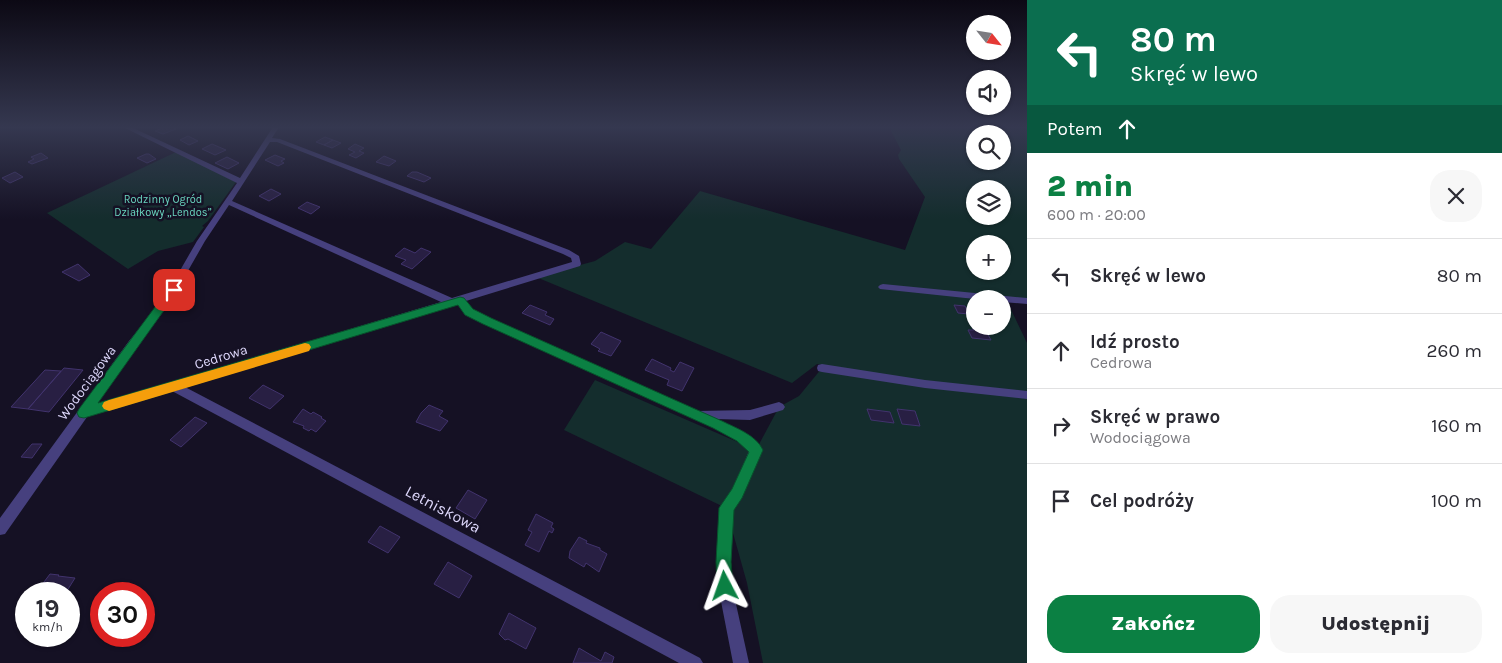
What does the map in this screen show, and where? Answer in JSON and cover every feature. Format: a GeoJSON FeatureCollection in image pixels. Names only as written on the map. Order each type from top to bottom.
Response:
{"type":"FeatureCollection","features":[{"type":"Feature","properties":{"kind":"street"},"geometry":{"type":"LineString","coordinates":[[191,158],[241,182]]}},
{"type":"Feature","properties":{"kind":"street","name":"Wodociągowa"},"geometry":{"type":"LineString","coordinates":[[0,529],[166,302],[201,241],[256,158]]}},
{"type":"Feature","properties":{"kind":"street","name":"Cedrowa"},"geometry":{"type":"LineString","coordinates":[[84,413],[577,264],[575,256],[324,158]]}},
{"type":"Feature","properties":{"kind":"street"},"geometry":{"type":"LineString","coordinates":[[227,201],[456,302],[469,312],[487,321],[742,437],[756,450],[737,494],[726,508],[724,562],[725,586],[741,663]]}},
{"type":"Feature","properties":{"kind":"street"},"geometry":{"type":"LineString","coordinates":[[883,287],[1027,301]]}},
{"type":"Feature","properties":{"kind":"street"},"geometry":{"type":"LineString","coordinates":[[822,368],[925,384],[1027,395]]}},
{"type":"Feature","properties":{"kind":"street","name":"Letniskowa"},"geometry":{"type":"LineString","coordinates":[[175,386],[695,663]]}},
{"type":"Feature","properties":{"kind":"street"},"geometry":{"type":"LineString","coordinates":[[688,412],[740,416],[766,412],[779,407]]}},
{"type":"Feature","properties":{"kind":"green space","name":"Rodzinny Ogród Działkowy „Lendos”"},"geometry":{"type":"Polygon","coordinates":[[[164,158],[188,158],[236,182],[208,221],[202,226],[204,227],[193,242],[158,251],[128,269],[47,213],[164,158]]]}},
{"type":"Feature","properties":{"kind":"green space"},"geometry":{"type":"Polygon","coordinates":[[[899,158],[966,158],[966,170],[1011,170],[1011,158],[1027,158],[1027,300],[1011,299],[1011,290],[966,290],[966,335],[1011,335],[1011,309],[1027,343],[1027,663],[763,663],[747,583],[726,508],[564,430],[595,380],[756,450],[779,407],[799,396],[822,368],[903,380],[817,364],[792,383],[536,277],[595,261],[625,242],[651,249],[700,191],[905,250],[925,197],[899,158]]]}},
{"type":"Feature","properties":{"kind":"building"},"geometry":{"type":"Polygon","coordinates":[[[32,158],[48,158],[32,164],[28,162],[34,159],[32,158]]]}},
{"type":"Feature","properties":{"kind":"building"},"geometry":{"type":"Polygon","coordinates":[[[137,158],[155,158],[156,159],[147,163],[137,158]]]}},
{"type":"Feature","properties":{"kind":"building"},"geometry":{"type":"Polygon","coordinates":[[[229,158],[239,163],[228,169],[215,163],[229,158]]]}},
{"type":"Feature","properties":{"kind":"building"},"geometry":{"type":"Polygon","coordinates":[[[269,158],[285,159],[281,161],[284,163],[278,166],[265,160],[269,158]]]}},
{"type":"Feature","properties":{"kind":"building"},"geometry":{"type":"Polygon","coordinates":[[[381,158],[396,161],[389,166],[376,162],[381,158]]]}},
{"type":"Feature","properties":{"kind":"building"},"geometry":{"type":"Polygon","coordinates":[[[15,172],[23,177],[10,183],[2,178],[15,172]]]}},
{"type":"Feature","properties":{"kind":"building"},"geometry":{"type":"Polygon","coordinates":[[[412,172],[417,172],[431,178],[424,182],[407,176],[412,172]]]}},
{"type":"Feature","properties":{"kind":"building"},"geometry":{"type":"Polygon","coordinates":[[[271,189],[281,194],[269,201],[259,196],[271,189]]]}},
{"type":"Feature","properties":{"kind":"building"},"geometry":{"type":"Polygon","coordinates":[[[307,202],[320,207],[311,214],[298,208],[307,202]]]}},
{"type":"Feature","properties":{"kind":"building"},"geometry":{"type":"Polygon","coordinates":[[[404,248],[415,253],[421,248],[431,252],[412,269],[401,264],[406,260],[395,256],[404,248]]]}},
{"type":"Feature","properties":{"kind":"building"},"geometry":{"type":"Polygon","coordinates":[[[78,264],[90,275],[79,281],[62,272],[78,264]]]}},
{"type":"Feature","properties":{"kind":"building"},"geometry":{"type":"Polygon","coordinates":[[[530,305],[547,312],[545,315],[554,319],[550,325],[522,313],[530,305]]]}},
{"type":"Feature","properties":{"kind":"building"},"geometry":{"type":"Polygon","coordinates":[[[954,305],[965,306],[966,314],[958,313],[954,305]]]}},
{"type":"Feature","properties":{"kind":"building"},"geometry":{"type":"Polygon","coordinates":[[[601,332],[621,341],[611,356],[598,351],[600,349],[591,344],[601,332]]]}},
{"type":"Feature","properties":{"kind":"building"},"geometry":{"type":"Polygon","coordinates":[[[970,335],[988,335],[991,340],[972,338],[970,335]]]}},
{"type":"Feature","properties":{"kind":"building"},"geometry":{"type":"Polygon","coordinates":[[[652,359],[671,368],[670,370],[674,372],[680,362],[694,368],[682,391],[667,385],[669,380],[645,370],[652,359]]]}},
{"type":"Feature","properties":{"kind":"building"},"geometry":{"type":"Polygon","coordinates":[[[64,368],[83,370],[49,412],[28,409],[64,368]]]}},
{"type":"Feature","properties":{"kind":"building"},"geometry":{"type":"Polygon","coordinates":[[[45,370],[61,371],[28,409],[11,407],[45,370]]]}},
{"type":"Feature","properties":{"kind":"building"},"geometry":{"type":"Polygon","coordinates":[[[263,385],[284,396],[270,409],[249,398],[263,385]]]}},
{"type":"Feature","properties":{"kind":"building"},"geometry":{"type":"Polygon","coordinates":[[[429,405],[443,411],[439,416],[448,421],[440,431],[416,422],[429,405]]]}},
{"type":"Feature","properties":{"kind":"building"},"geometry":{"type":"Polygon","coordinates":[[[303,409],[311,414],[313,412],[326,421],[316,432],[311,429],[309,431],[303,428],[304,426],[293,422],[303,409]]]}},
{"type":"Feature","properties":{"kind":"building"},"geometry":{"type":"Polygon","coordinates":[[[867,409],[890,412],[894,423],[871,420],[867,409]]]}},
{"type":"Feature","properties":{"kind":"building"},"geometry":{"type":"Polygon","coordinates":[[[897,409],[915,411],[920,426],[902,424],[897,409]]]}},
{"type":"Feature","properties":{"kind":"building"},"geometry":{"type":"Polygon","coordinates":[[[195,417],[207,423],[181,447],[170,440],[195,417]]]}},
{"type":"Feature","properties":{"kind":"building"},"geometry":{"type":"Polygon","coordinates":[[[32,444],[42,444],[32,458],[21,457],[32,444]]]}},
{"type":"Feature","properties":{"kind":"building"},"geometry":{"type":"Polygon","coordinates":[[[468,490],[487,500],[475,519],[456,508],[468,490]]]}},
{"type":"Feature","properties":{"kind":"building"},"geometry":{"type":"Polygon","coordinates":[[[536,514],[553,523],[551,527],[554,529],[552,533],[549,531],[539,552],[525,545],[532,532],[528,530],[536,514]]]}},
{"type":"Feature","properties":{"kind":"building"},"geometry":{"type":"Polygon","coordinates":[[[380,526],[400,537],[388,553],[368,542],[380,526]]]}},
{"type":"Feature","properties":{"kind":"building"},"geometry":{"type":"Polygon","coordinates":[[[579,537],[607,554],[599,572],[586,563],[584,567],[569,558],[570,551],[579,537]]]}},
{"type":"Feature","properties":{"kind":"building"},"geometry":{"type":"Polygon","coordinates":[[[448,562],[472,576],[459,598],[434,584],[448,562]]]}},
{"type":"Feature","properties":{"kind":"building"},"geometry":{"type":"Polygon","coordinates":[[[50,574],[75,578],[72,582],[44,582],[50,574]]]}},
{"type":"Feature","properties":{"kind":"building"},"geometry":{"type":"Polygon","coordinates":[[[509,613],[536,628],[526,649],[508,639],[505,640],[499,634],[509,613]]]}},
{"type":"Feature","properties":{"kind":"building"},"geometry":{"type":"Polygon","coordinates":[[[579,648],[601,661],[605,652],[614,657],[612,663],[573,663],[579,648]]]}},
{"type":"Feature","properties":{"kind":"slow traffic"},"geometry":{"type":"LineString","coordinates":[[109,406],[305,347]]}},
{"type":"Feature","properties":{"kind":"route"},"geometry":{"type":"LineString","coordinates":[[174,290],[84,413],[460,300],[469,312],[676,407],[718,424],[742,437],[756,450],[737,494],[726,508],[725,586]]}}]}
